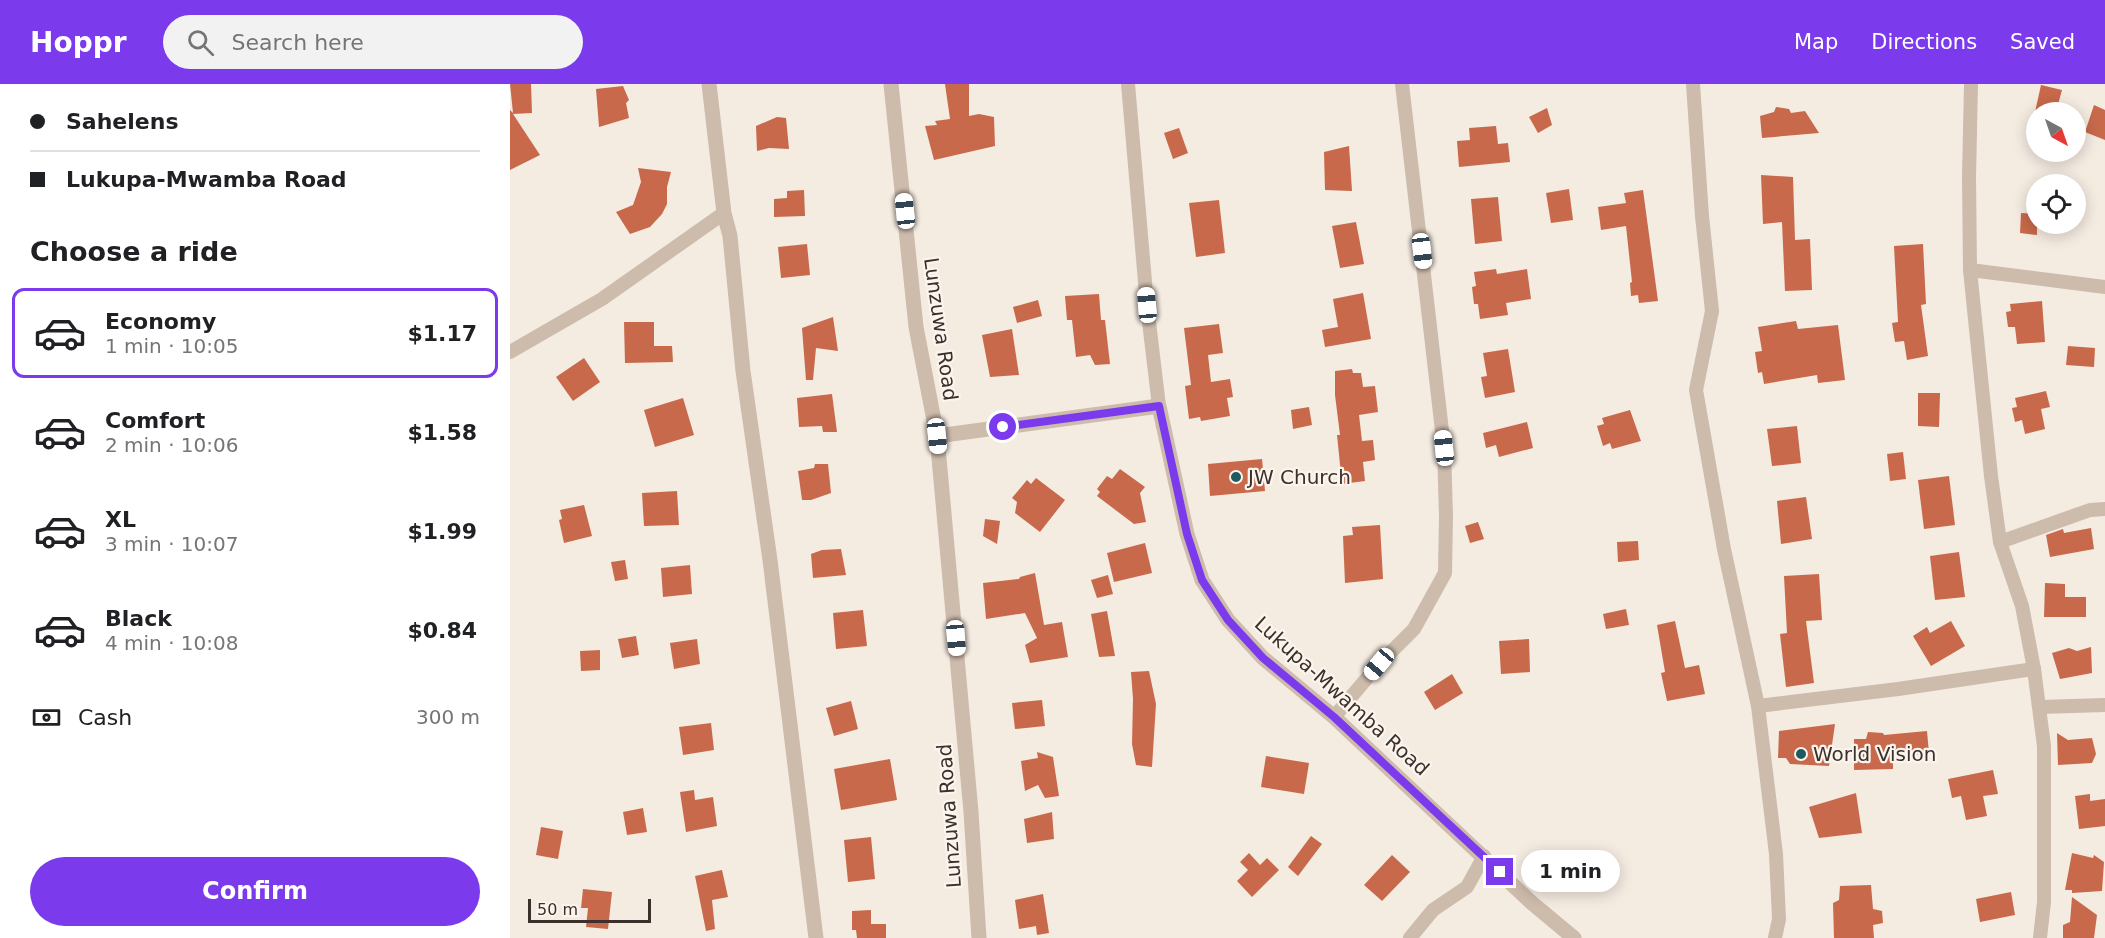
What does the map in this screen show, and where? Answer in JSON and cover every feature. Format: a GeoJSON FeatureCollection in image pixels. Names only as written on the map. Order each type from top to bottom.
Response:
{"type":"FeatureCollection","features":[{"type":"Feature","properties":{"kind":"street"},"geometry":{"type":"LineString","coordinates":[[709,84],[724,213],[729,236],[743,371],[770,560],[816,938]]}},
{"type":"Feature","properties":{"kind":"street","name":"Lunzuwa Road"},"geometry":{"type":"LineString","coordinates":[[891,84],[916,327],[937,436],[970,800],[979,938]]}},
{"type":"Feature","properties":{"kind":"street"},"geometry":{"type":"LineString","coordinates":[[937,436],[1159,406],[1147,305],[1128,84]]}},
{"type":"Feature","properties":{"kind":"street"},"geometry":{"type":"LineString","coordinates":[[1334,717],[1379,664],[1414,629],[1445,573],[1444,448],[1402,84]]}},
{"type":"Feature","properties":{"kind":"street"},"geometry":{"type":"LineString","coordinates":[[1693,84],[1702,216],[1712,311],[1696,390],[1724,549],[1758,706],[1776,854],[1779,919],[1775,938]]}},
{"type":"Feature","properties":{"kind":"street"},"geometry":{"type":"LineString","coordinates":[[1971,84],[1970,270],[2000,542],[2022,606],[2040,707],[2044,746],[2044,902],[2040,938]]}},
{"type":"Feature","properties":{"kind":"street"},"geometry":{"type":"LineString","coordinates":[[510,352],[602,299],[724,213]]}},
{"type":"Feature","properties":{"kind":"street"},"geometry":{"type":"LineString","coordinates":[[1970,270],[2105,287]]}},
{"type":"Feature","properties":{"kind":"street","name":"Lukupa-Mwamba Road"},"geometry":{"type":"LineString","coordinates":[[1159,406],[1187,534],[1202,580],[1228,620],[1263,658],[1334,717],[1532,903],[1574,938]]}},
{"type":"Feature","properties":{"kind":"street"},"geometry":{"type":"LineString","coordinates":[[2000,542],[2090,510],[2105,509]]}},
{"type":"Feature","properties":{"kind":"street"},"geometry":{"type":"LineString","coordinates":[[1758,706],[2034,669]]}},
{"type":"Feature","properties":{"kind":"street"},"geometry":{"type":"LineString","coordinates":[[2040,707],[2105,705]]}},
{"type":"Feature","properties":{"kind":"street"},"geometry":{"type":"LineString","coordinates":[[1410,938],[1433,910],[1467,887],[1484,856]]}},
{"type":"Feature","properties":{"kind":"building"},"geometry":{"type":"Polygon","coordinates":[[[510,84],[531,84],[532,113],[513,114],[540,155],[510,170],[510,110],[513,113],[510,84]]]}},
{"type":"Feature","properties":{"kind":"building"},"geometry":{"type":"Polygon","coordinates":[[[945,84],[969,84],[969,116],[979,114],[994,117],[995,146],[934,160],[925,126],[937,125],[935,121],[950,119],[945,84]]]}},
{"type":"Feature","properties":{"kind":"building"},"geometry":{"type":"Polygon","coordinates":[[[2041,85],[2062,90],[2059,102],[2037,102],[2041,85]]]}},
{"type":"Feature","properties":{"kind":"building"},"geometry":{"type":"Polygon","coordinates":[[[623,86],[629,100],[626,103],[629,118],[599,127],[596,89],[623,86]]]}},
{"type":"Feature","properties":{"kind":"building"},"geometry":{"type":"Polygon","coordinates":[[[2094,105],[2105,110],[2105,140],[2086,132],[2094,105]]]}},
{"type":"Feature","properties":{"kind":"building"},"geometry":{"type":"Polygon","coordinates":[[[1776,107],[1789,109],[1791,113],[1805,111],[1819,133],[1762,138],[1760,116],[1774,112],[1776,107]]]}},
{"type":"Feature","properties":{"kind":"building"},"geometry":{"type":"Polygon","coordinates":[[[1547,108],[1552,125],[1538,133],[1529,117],[1547,108]]]}},
{"type":"Feature","properties":{"kind":"building"},"geometry":{"type":"Polygon","coordinates":[[[777,117],[786,118],[789,149],[769,148],[757,151],[756,126],[777,117]]]}},
{"type":"Feature","properties":{"kind":"building"},"geometry":{"type":"Polygon","coordinates":[[[1496,126],[1498,144],[1508,143],[1510,162],[1459,167],[1457,141],[1470,140],[1469,128],[1496,126]]]}},
{"type":"Feature","properties":{"kind":"building"},"geometry":{"type":"Polygon","coordinates":[[[1179,128],[1188,153],[1173,159],[1164,133],[1179,128]]]}},
{"type":"Feature","properties":{"kind":"building"},"geometry":{"type":"Polygon","coordinates":[[[1349,146],[1352,191],[1325,190],[1324,152],[1349,146]]]}},
{"type":"Feature","properties":{"kind":"building"},"geometry":{"type":"Polygon","coordinates":[[[638,168],[671,172],[667,187],[667,204],[662,214],[650,227],[630,234],[616,212],[633,205],[641,182],[638,168]]]}},
{"type":"Feature","properties":{"kind":"building"},"geometry":{"type":"Polygon","coordinates":[[[1761,175],[1793,177],[1795,240],[1810,239],[1812,290],[1785,291],[1782,222],[1763,224],[1761,175]]]}},
{"type":"Feature","properties":{"kind":"building"},"geometry":{"type":"Polygon","coordinates":[[[1569,189],[1573,220],[1551,223],[1546,193],[1569,189]]]}},
{"type":"Feature","properties":{"kind":"building"},"geometry":{"type":"Polygon","coordinates":[[[804,190],[805,216],[774,217],[774,199],[787,198],[787,191],[804,190]]]}},
{"type":"Feature","properties":{"kind":"building"},"geometry":{"type":"Polygon","coordinates":[[[1643,190],[1658,301],[1639,303],[1638,295],[1631,296],[1630,283],[1632,282],[1626,226],[1601,230],[1598,207],[1626,203],[1624,193],[1643,190]]]}},
{"type":"Feature","properties":{"kind":"building"},"geometry":{"type":"Polygon","coordinates":[[[1498,197],[1502,241],[1475,244],[1471,199],[1498,197]]]}},
{"type":"Feature","properties":{"kind":"building"},"geometry":{"type":"Polygon","coordinates":[[[1219,200],[1225,253],[1196,257],[1189,203],[1219,200]]]}},
{"type":"Feature","properties":{"kind":"building"},"geometry":{"type":"Polygon","coordinates":[[[2021,213],[2026,213],[2026,234],[2020,233],[2021,213]]]}},
{"type":"Feature","properties":{"kind":"building"},"geometry":{"type":"Polygon","coordinates":[[[1356,222],[1364,264],[1340,268],[1332,226],[1356,222]]]}},
{"type":"Feature","properties":{"kind":"building"},"geometry":{"type":"Polygon","coordinates":[[[807,244],[810,275],[781,278],[778,247],[807,244]]]}},
{"type":"Feature","properties":{"kind":"building"},"geometry":{"type":"Polygon","coordinates":[[[1923,244],[1926,304],[1921,305],[1928,356],[1907,360],[1904,341],[1895,342],[1892,323],[1898,322],[1894,246],[1923,244]]]}},
{"type":"Feature","properties":{"kind":"building"},"geometry":{"type":"Polygon","coordinates":[[[1496,269],[1497,274],[1527,269],[1531,299],[1506,303],[1508,315],[1480,319],[1478,304],[1474,304],[1472,287],[1476,286],[1474,272],[1496,269]]]}},
{"type":"Feature","properties":{"kind":"building"},"geometry":{"type":"Polygon","coordinates":[[[1363,293],[1371,339],[1325,347],[1322,330],[1338,327],[1333,299],[1363,293]]]}},
{"type":"Feature","properties":{"kind":"building"},"geometry":{"type":"Polygon","coordinates":[[[1099,294],[1101,320],[1105,320],[1110,364],[1095,365],[1090,355],[1076,357],[1072,320],[1067,320],[1065,296],[1099,294]]]}},
{"type":"Feature","properties":{"kind":"building"},"geometry":{"type":"Polygon","coordinates":[[[1038,300],[1042,316],[1017,323],[1013,307],[1038,300]]]}},
{"type":"Feature","properties":{"kind":"building"},"geometry":{"type":"Polygon","coordinates":[[[2042,301],[2045,342],[2017,344],[2015,327],[2008,327],[2006,312],[2011,311],[2010,304],[2042,301]]]}},
{"type":"Feature","properties":{"kind":"building"},"geometry":{"type":"Polygon","coordinates":[[[833,317],[838,351],[816,348],[813,380],[806,380],[802,328],[833,317]]]}},
{"type":"Feature","properties":{"kind":"building"},"geometry":{"type":"Polygon","coordinates":[[[1796,321],[1798,329],[1838,325],[1845,380],[1818,383],[1817,375],[1764,384],[1762,372],[1758,373],[1755,352],[1762,351],[1758,327],[1796,321]]]}},
{"type":"Feature","properties":{"kind":"building"},"geometry":{"type":"Polygon","coordinates":[[[624,322],[654,322],[654,346],[672,346],[673,362],[625,363],[624,322]]]}},
{"type":"Feature","properties":{"kind":"building"},"geometry":{"type":"Polygon","coordinates":[[[1219,324],[1223,353],[1208,355],[1211,382],[1230,379],[1233,397],[1227,398],[1230,416],[1201,421],[1200,417],[1189,419],[1185,386],[1191,385],[1184,328],[1219,324]]]}},
{"type":"Feature","properties":{"kind":"building"},"geometry":{"type":"Polygon","coordinates":[[[1012,329],[1019,375],[990,377],[982,335],[1012,329]]]}},
{"type":"Feature","properties":{"kind":"building"},"geometry":{"type":"Polygon","coordinates":[[[2068,346],[2095,348],[2094,367],[2066,365],[2068,346]]]}},
{"type":"Feature","properties":{"kind":"building"},"geometry":{"type":"Polygon","coordinates":[[[1508,349],[1515,392],[1485,398],[1481,377],[1487,376],[1483,353],[1508,349]]]}},
{"type":"Feature","properties":{"kind":"building"},"geometry":{"type":"Polygon","coordinates":[[[584,358],[600,382],[573,401],[556,377],[584,358]]]}},
{"type":"Feature","properties":{"kind":"building"},"geometry":{"type":"Polygon","coordinates":[[[1352,369],[1353,373],[1361,373],[1363,387],[1375,386],[1378,412],[1359,415],[1362,441],[1373,440],[1375,460],[1363,462],[1365,481],[1342,484],[1337,435],[1340,435],[1335,395],[1335,371],[1352,369]]]}},
{"type":"Feature","properties":{"kind":"building"},"geometry":{"type":"Polygon","coordinates":[[[2046,391],[2050,407],[2041,409],[2045,429],[2025,434],[2022,420],[2015,422],[2012,408],[2017,407],[2015,398],[2046,391]]]}},
{"type":"Feature","properties":{"kind":"building"},"geometry":{"type":"Polygon","coordinates":[[[1918,393],[1940,393],[1939,427],[1918,426],[1918,393]]]}},
{"type":"Feature","properties":{"kind":"building"},"geometry":{"type":"Polygon","coordinates":[[[832,394],[837,432],[823,432],[822,426],[799,427],[797,398],[832,394]]]}},
{"type":"Feature","properties":{"kind":"building"},"geometry":{"type":"Polygon","coordinates":[[[683,398],[694,435],[655,447],[644,410],[683,398]]]}},
{"type":"Feature","properties":{"kind":"building"},"geometry":{"type":"Polygon","coordinates":[[[1309,407],[1312,425],[1293,429],[1291,410],[1309,407]]]}},
{"type":"Feature","properties":{"kind":"building"},"geometry":{"type":"Polygon","coordinates":[[[1630,410],[1641,441],[1612,449],[1610,443],[1603,446],[1597,426],[1604,424],[1602,418],[1630,410]]]}},
{"type":"Feature","properties":{"kind":"building"},"geometry":{"type":"Polygon","coordinates":[[[1527,422],[1533,448],[1499,457],[1496,445],[1486,448],[1483,433],[1527,422]]]}},
{"type":"Feature","properties":{"kind":"building"},"geometry":{"type":"Polygon","coordinates":[[[1797,426],[1801,463],[1772,466],[1767,429],[1797,426]]]}},
{"type":"Feature","properties":{"kind":"building"},"geometry":{"type":"Polygon","coordinates":[[[1903,452],[1906,479],[1890,481],[1887,454],[1903,452]]]}},
{"type":"Feature","properties":{"kind":"building","name":"JW Church"},"geometry":{"type":"Polygon","coordinates":[[[1262,459],[1265,491],[1210,496],[1208,464],[1262,459]]]}},
{"type":"Feature","properties":{"kind":"building"},"geometry":{"type":"Polygon","coordinates":[[[815,464],[828,464],[831,493],[811,500],[802,500],[798,471],[814,468],[815,464]]]}},
{"type":"Feature","properties":{"kind":"building"},"geometry":{"type":"Polygon","coordinates":[[[1120,469],[1145,487],[1140,493],[1146,522],[1134,524],[1097,496],[1100,492],[1097,489],[1107,476],[1112,479],[1120,469]]]}},
{"type":"Feature","properties":{"kind":"building"},"geometry":{"type":"Polygon","coordinates":[[[1949,476],[1955,525],[1924,529],[1918,480],[1949,476]]]}},
{"type":"Feature","properties":{"kind":"building"},"geometry":{"type":"Polygon","coordinates":[[[1036,478],[1065,500],[1040,532],[1015,513],[1017,502],[1012,498],[1027,480],[1031,484],[1036,478]]]}},
{"type":"Feature","properties":{"kind":"building"},"geometry":{"type":"Polygon","coordinates":[[[677,491],[679,525],[644,526],[642,493],[677,491]]]}},
{"type":"Feature","properties":{"kind":"building"},"geometry":{"type":"Polygon","coordinates":[[[1806,497],[1812,539],[1781,544],[1777,501],[1806,497]]]}},
{"type":"Feature","properties":{"kind":"building"},"geometry":{"type":"Polygon","coordinates":[[[584,505],[592,536],[564,543],[559,520],[562,519],[560,510],[584,505]]]}},
{"type":"Feature","properties":{"kind":"building"},"geometry":{"type":"Polygon","coordinates":[[[985,519],[1000,521],[997,544],[983,536],[985,519]]]}},
{"type":"Feature","properties":{"kind":"building"},"geometry":{"type":"Polygon","coordinates":[[[1478,522],[1484,539],[1470,543],[1465,526],[1478,522]]]}},
{"type":"Feature","properties":{"kind":"building"},"geometry":{"type":"Polygon","coordinates":[[[1380,525],[1383,579],[1345,583],[1343,536],[1353,535],[1352,527],[1380,525]]]}},
{"type":"Feature","properties":{"kind":"building"},"geometry":{"type":"Polygon","coordinates":[[[2091,528],[2094,549],[2050,557],[2046,535],[2063,529],[2064,533],[2091,528]]]}},
{"type":"Feature","properties":{"kind":"building"},"geometry":{"type":"Polygon","coordinates":[[[1638,541],[1639,560],[1618,562],[1617,542],[1638,541]]]}},
{"type":"Feature","properties":{"kind":"building"},"geometry":{"type":"Polygon","coordinates":[[[1145,543],[1152,573],[1114,582],[1107,553],[1145,543]]]}},
{"type":"Feature","properties":{"kind":"building"},"geometry":{"type":"Polygon","coordinates":[[[841,549],[846,575],[813,578],[811,554],[822,550],[841,549]]]}},
{"type":"Feature","properties":{"kind":"building"},"geometry":{"type":"Polygon","coordinates":[[[1959,552],[1965,597],[1935,600],[1930,556],[1959,552]]]}},
{"type":"Feature","properties":{"kind":"building"},"geometry":{"type":"Polygon","coordinates":[[[625,560],[628,579],[615,581],[611,562],[625,560]]]}},
{"type":"Feature","properties":{"kind":"building"},"geometry":{"type":"Polygon","coordinates":[[[690,565],[692,594],[663,597],[661,568],[690,565]]]}},
{"type":"Feature","properties":{"kind":"building"},"geometry":{"type":"Polygon","coordinates":[[[1035,573],[1044,625],[1062,622],[1068,657],[1030,663],[1025,645],[1037,638],[1025,613],[986,619],[983,583],[1019,579],[1035,573]]]}},
{"type":"Feature","properties":{"kind":"building"},"geometry":{"type":"Polygon","coordinates":[[[1819,574],[1822,620],[1806,621],[1814,683],[1786,687],[1780,634],[1787,633],[1784,576],[1819,574]]]}},
{"type":"Feature","properties":{"kind":"building"},"geometry":{"type":"Polygon","coordinates":[[[1108,575],[1113,594],[1097,598],[1091,580],[1108,575]]]}},
{"type":"Feature","properties":{"kind":"building"},"geometry":{"type":"Polygon","coordinates":[[[2045,583],[2065,584],[2065,597],[2086,597],[2086,617],[2044,617],[2045,583]]]}},
{"type":"Feature","properties":{"kind":"building"},"geometry":{"type":"Polygon","coordinates":[[[1626,609],[1629,625],[1606,629],[1603,614],[1626,609]]]}},
{"type":"Feature","properties":{"kind":"building"},"geometry":{"type":"Polygon","coordinates":[[[863,610],[867,646],[836,649],[833,613],[863,610]]]}},
{"type":"Feature","properties":{"kind":"building"},"geometry":{"type":"Polygon","coordinates":[[[1107,611],[1115,656],[1099,657],[1091,614],[1107,611]]]}},
{"type":"Feature","properties":{"kind":"building"},"geometry":{"type":"Polygon","coordinates":[[[1675,621],[1685,668],[1699,665],[1705,694],[1667,701],[1661,673],[1665,672],[1657,625],[1675,621]]]}},
{"type":"Feature","properties":{"kind":"building"},"geometry":{"type":"Polygon","coordinates":[[[1951,621],[1965,646],[1931,666],[1913,636],[1927,627],[1930,633],[1951,621]]]}},
{"type":"Feature","properties":{"kind":"building"},"geometry":{"type":"Polygon","coordinates":[[[636,636],[639,655],[622,658],[618,639],[636,636]]]}},
{"type":"Feature","properties":{"kind":"building"},"geometry":{"type":"Polygon","coordinates":[[[697,639],[700,664],[674,669],[670,643],[697,639]]]}},
{"type":"Feature","properties":{"kind":"building"},"geometry":{"type":"Polygon","coordinates":[[[1529,639],[1530,672],[1501,674],[1499,641],[1529,639]]]}},
{"type":"Feature","properties":{"kind":"building"},"geometry":{"type":"Polygon","coordinates":[[[2091,647],[2092,673],[2060,679],[2052,653],[2069,648],[2077,651],[2091,647]]]}},
{"type":"Feature","properties":{"kind":"building"},"geometry":{"type":"Polygon","coordinates":[[[600,650],[600,670],[581,671],[580,651],[600,650]]]}},
{"type":"Feature","properties":{"kind":"building"},"geometry":{"type":"Polygon","coordinates":[[[1149,671],[1156,704],[1152,767],[1136,765],[1132,744],[1131,672],[1149,671]]]}},
{"type":"Feature","properties":{"kind":"building"},"geometry":{"type":"Polygon","coordinates":[[[1452,674],[1463,693],[1435,710],[1424,692],[1452,674]]]}},
{"type":"Feature","properties":{"kind":"building"},"geometry":{"type":"Polygon","coordinates":[[[1042,700],[1045,726],[1015,729],[1012,703],[1042,700]]]}},
{"type":"Feature","properties":{"kind":"building"},"geometry":{"type":"Polygon","coordinates":[[[851,701],[858,729],[834,736],[826,708],[851,701]]]}},
{"type":"Feature","properties":{"kind":"building"},"geometry":{"type":"Polygon","coordinates":[[[711,723],[714,750],[683,755],[679,727],[711,723]]]}},
{"type":"Feature","properties":{"kind":"building"},"geometry":{"type":"Polygon","coordinates":[[[1835,724],[1829,766],[1790,764],[1786,758],[1778,758],[1779,731],[1835,724]]]}},
{"type":"Feature","properties":{"kind":"building"},"geometry":{"type":"Polygon","coordinates":[[[1927,731],[1929,753],[1893,757],[1893,769],[1854,770],[1854,739],[1866,739],[1868,732],[1884,735],[1927,731]]]}},
{"type":"Feature","properties":{"kind":"building"},"geometry":{"type":"Polygon","coordinates":[[[2057,733],[2068,740],[2092,738],[2096,754],[2092,763],[2058,765],[2057,733]]]}},
{"type":"Feature","properties":{"kind":"building"},"geometry":{"type":"Polygon","coordinates":[[[1037,752],[1053,757],[1059,796],[1045,798],[1038,785],[1025,791],[1021,761],[1038,758],[1037,752]]]}},
{"type":"Feature","properties":{"kind":"building"},"geometry":{"type":"Polygon","coordinates":[[[1266,756],[1309,763],[1304,794],[1261,787],[1266,756]]]}},
{"type":"Feature","properties":{"kind":"building"},"geometry":{"type":"Polygon","coordinates":[[[890,759],[897,800],[841,810],[834,769],[890,759]]]}},
{"type":"Feature","properties":{"kind":"building"},"geometry":{"type":"Polygon","coordinates":[[[1993,770],[1998,794],[1983,796],[1987,816],[1966,820],[1961,796],[1952,798],[1948,779],[1993,770]]]}},
{"type":"Feature","properties":{"kind":"building"},"geometry":{"type":"Polygon","coordinates":[[[694,790],[695,800],[713,797],[717,826],[686,832],[680,792],[694,790]]]}},
{"type":"Feature","properties":{"kind":"building"},"geometry":{"type":"Polygon","coordinates":[[[1856,793],[1862,833],[1819,838],[1809,807],[1856,793]]]}},
{"type":"Feature","properties":{"kind":"building"},"geometry":{"type":"Polygon","coordinates":[[[2090,794],[2090,801],[2105,799],[2105,826],[2079,829],[2075,796],[2090,794]]]}},
{"type":"Feature","properties":{"kind":"building"},"geometry":{"type":"Polygon","coordinates":[[[643,808],[647,832],[627,835],[623,812],[643,808]]]}},
{"type":"Feature","properties":{"kind":"building"},"geometry":{"type":"Polygon","coordinates":[[[1052,812],[1054,839],[1027,843],[1024,819],[1052,812]]]}},
{"type":"Feature","properties":{"kind":"building"},"geometry":{"type":"Polygon","coordinates":[[[541,827],[563,831],[558,859],[536,855],[541,827]]]}},
{"type":"Feature","properties":{"kind":"building"},"geometry":{"type":"Polygon","coordinates":[[[1311,836],[1322,844],[1298,876],[1288,867],[1311,836]]]}},
{"type":"Feature","properties":{"kind":"building"},"geometry":{"type":"Polygon","coordinates":[[[871,837],[875,879],[848,882],[844,840],[871,837]]]}},
{"type":"Feature","properties":{"kind":"building"},"geometry":{"type":"Polygon","coordinates":[[[1249,853],[1260,865],[1267,858],[1279,870],[1252,897],[1237,881],[1248,870],[1240,862],[1249,853]]]}},
{"type":"Feature","properties":{"kind":"building"},"geometry":{"type":"Polygon","coordinates":[[[2072,853],[2093,858],[2094,855],[2104,862],[2102,891],[2072,893],[2072,890],[2065,890],[2072,853]]]}},
{"type":"Feature","properties":{"kind":"building"},"geometry":{"type":"Polygon","coordinates":[[[1392,855],[1410,872],[1382,901],[1364,885],[1392,855]]]}},
{"type":"Feature","properties":{"kind":"building"},"geometry":{"type":"Polygon","coordinates":[[[722,870],[728,897],[712,900],[715,929],[706,931],[695,876],[722,870]]]}},
{"type":"Feature","properties":{"kind":"building"},"geometry":{"type":"Polygon","coordinates":[[[1871,885],[1873,909],[1882,911],[1883,923],[1873,925],[1874,938],[1834,938],[1833,903],[1839,900],[1840,886],[1871,885]]]}},
{"type":"Feature","properties":{"kind":"building"},"geometry":{"type":"Polygon","coordinates":[[[583,889],[612,892],[608,929],[586,927],[588,908],[581,908],[583,889]]]}},
{"type":"Feature","properties":{"kind":"building"},"geometry":{"type":"Polygon","coordinates":[[[2011,892],[2015,915],[1980,922],[1976,899],[2011,892]]]}},
{"type":"Feature","properties":{"kind":"building"},"geometry":{"type":"Polygon","coordinates":[[[1043,894],[1049,933],[1037,935],[1036,926],[1019,929],[1015,900],[1043,894]]]}},
{"type":"Feature","properties":{"kind":"building"},"geometry":{"type":"Polygon","coordinates":[[[2072,897],[2097,915],[2094,938],[2063,938],[2063,925],[2070,922],[2072,897]]]}},
{"type":"Feature","properties":{"kind":"building"},"geometry":{"type":"Polygon","coordinates":[[[871,910],[871,924],[886,924],[886,938],[857,938],[856,930],[852,930],[852,911],[871,910]]]}},
{"type":"Feature","properties":{"kind":"place","name":"JW Church"},"geometry":{"type":"Point","coordinates":[1236,477]}},
{"type":"Feature","properties":{"kind":"place","name":"World Vision"},"geometry":{"type":"Point","coordinates":[1801,754]}},
{"type":"Feature","properties":{"kind":"route"},"geometry":{"type":"LineString","coordinates":[[1003,427],[1159,406],[1187,534],[1202,580],[1228,620],[1263,658],[1334,717],[1500,872]]}}]}
